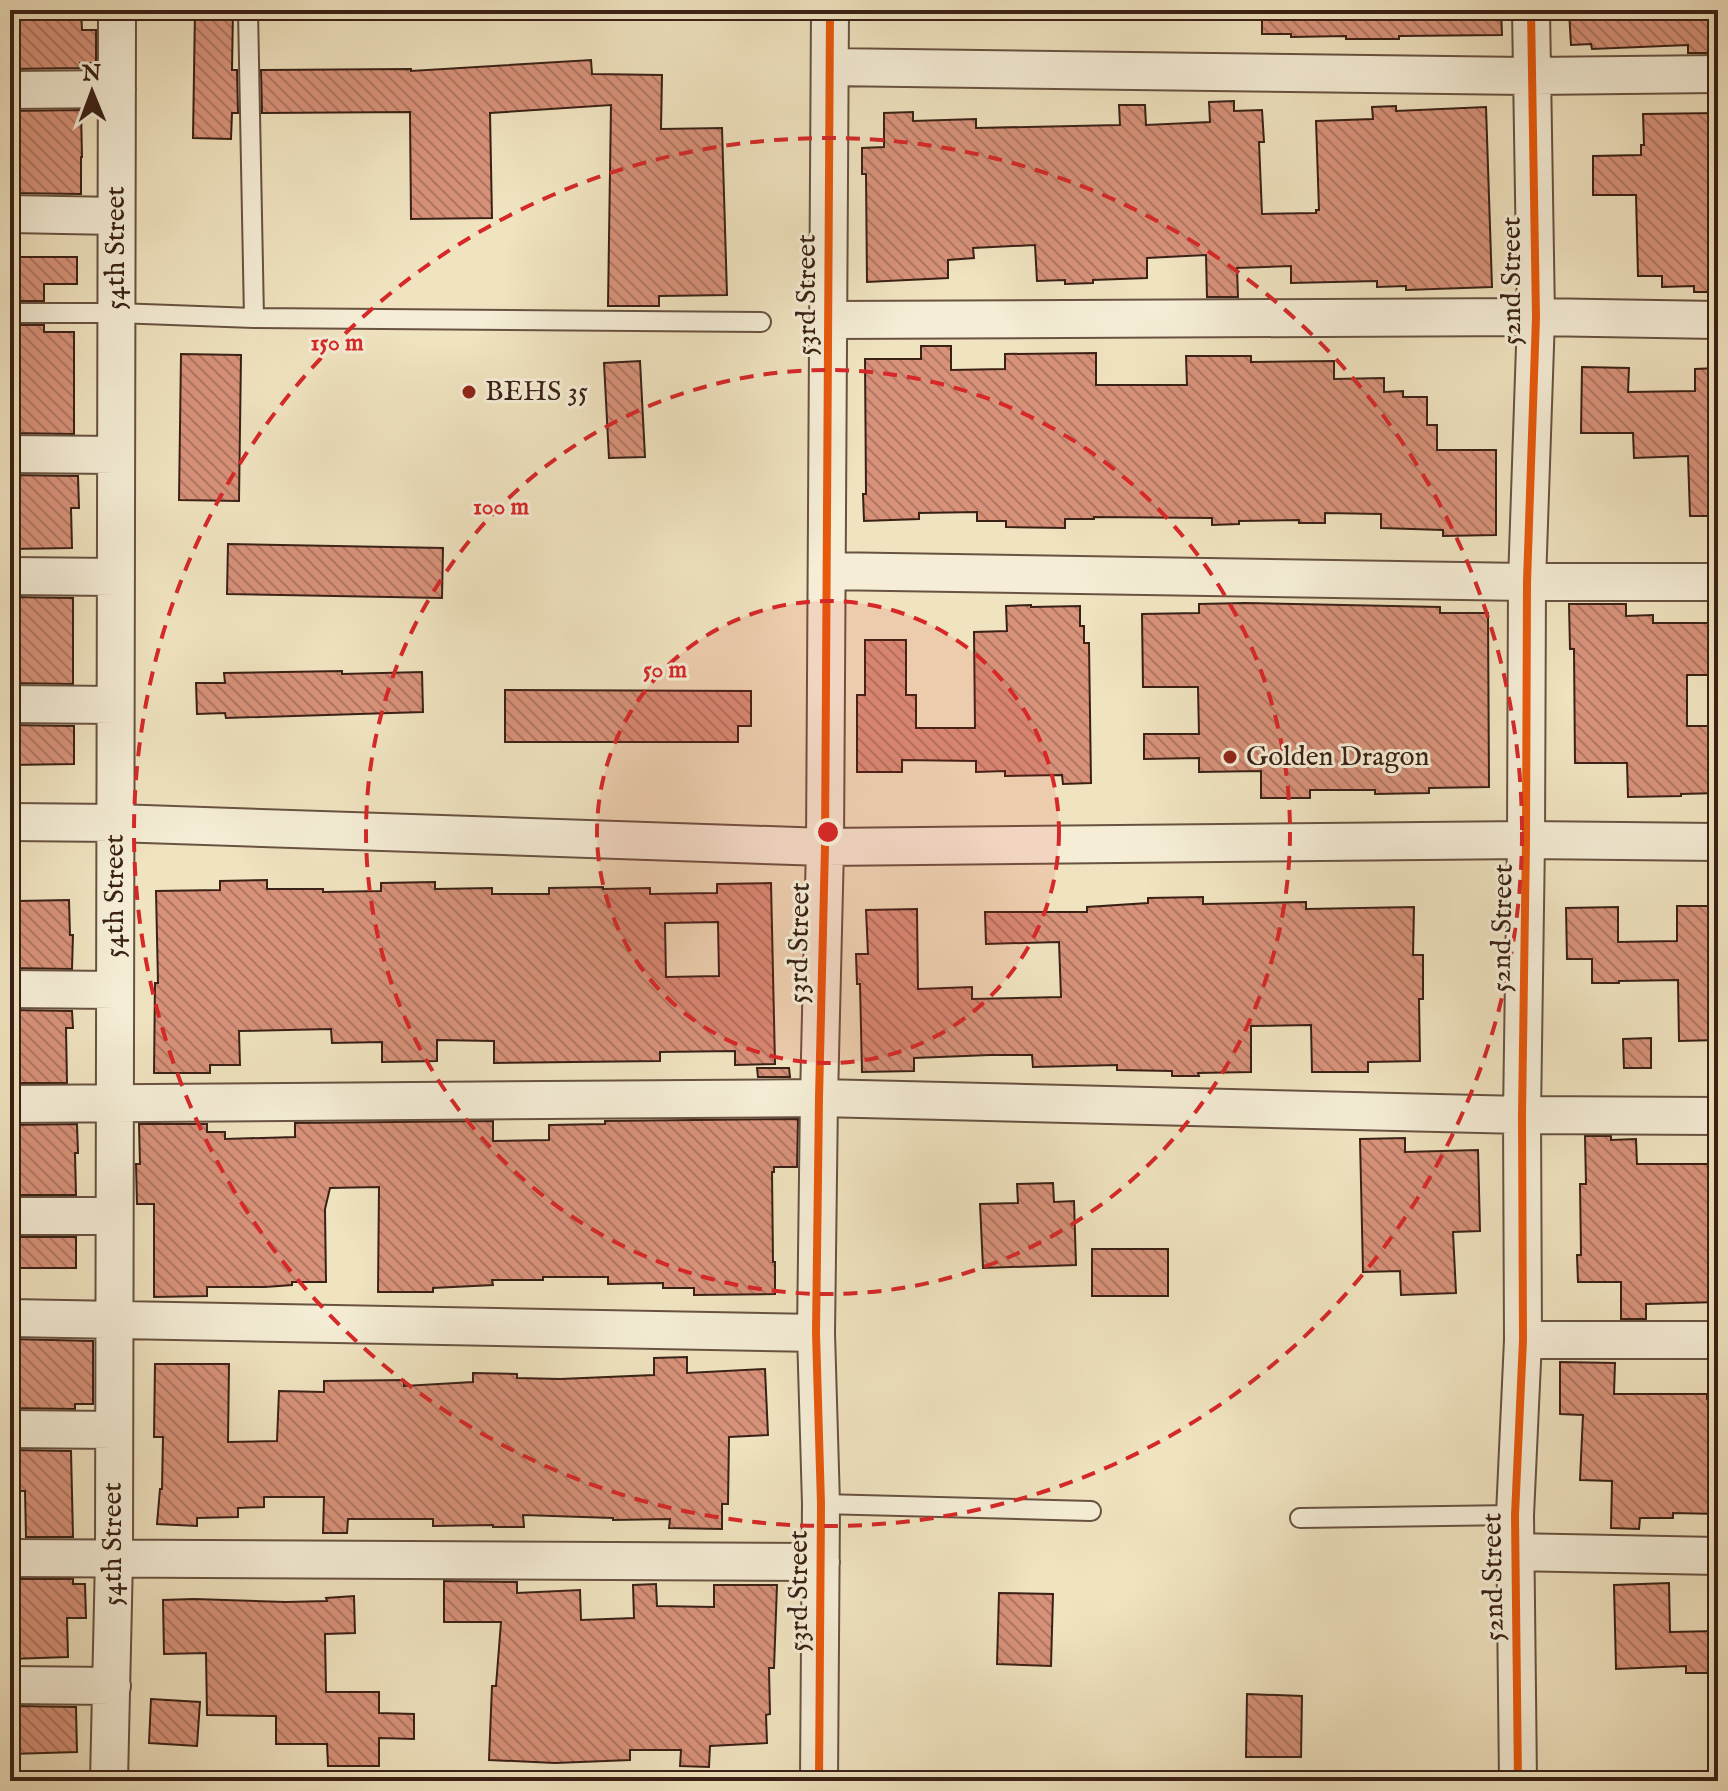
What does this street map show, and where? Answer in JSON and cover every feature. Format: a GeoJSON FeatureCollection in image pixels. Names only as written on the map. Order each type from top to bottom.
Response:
{"type":"FeatureCollection","features":[{"type":"Feature","properties":{"kind":"street","name":"54th Street"},"geometry":{"type":"LineString","coordinates":[[109,1781],[114,1558],[117,10]]}},
{"type":"Feature","properties":{"kind":"street","name":"53rd Street"},"geometry":{"type":"LineString","coordinates":[[819,1781],[821,1504],[816,1333],[825,847],[830,10]]}},
{"type":"Feature","properties":{"kind":"street","name":"52nd Street"},"geometry":{"type":"LineString","coordinates":[[1518,1781],[1515,1515],[1523,1340],[1527,582],[1536,317],[1531,10]]}},
{"type":"Feature","properties":{"kind":"street"},"geometry":{"type":"LineString","coordinates":[[830,67],[1532,76],[1718,74]]}},
{"type":"Feature","properties":{"kind":"street"},"geometry":{"type":"LineString","coordinates":[[10,90],[117,89]]}},
{"type":"Feature","properties":{"kind":"street"},"geometry":{"type":"LineString","coordinates":[[10,214],[116,216]]}},
{"type":"Feature","properties":{"kind":"street"},"geometry":{"type":"LineString","coordinates":[[829,320],[1536,317],[1718,320]]}},
{"type":"Feature","properties":{"kind":"street"},"geometry":{"type":"LineString","coordinates":[[10,454],[116,455]]}},
{"type":"Feature","properties":{"kind":"street"},"geometry":{"type":"LineString","coordinates":[[827,571],[1718,582]]}},
{"type":"Feature","properties":{"kind":"street"},"geometry":{"type":"LineString","coordinates":[[10,576],[116,577]]}},
{"type":"Feature","properties":{"kind":"street"},"geometry":{"type":"LineString","coordinates":[[10,704],[115,705]]}},
{"type":"Feature","properties":{"kind":"street"},"geometry":{"type":"LineString","coordinates":[[10,822],[825,847],[1526,840],[1718,842]]}},
{"type":"Feature","properties":{"kind":"street"},"geometry":{"type":"LineString","coordinates":[[10,989],[115,990]]}},
{"type":"Feature","properties":{"kind":"street"},"geometry":{"type":"LineString","coordinates":[[10,1104],[819,1098],[1522,1115],[1718,1116]]}},
{"type":"Feature","properties":{"kind":"street"},"geometry":{"type":"LineString","coordinates":[[10,1216],[114,1216]]}},
{"type":"Feature","properties":{"kind":"street"},"geometry":{"type":"LineString","coordinates":[[10,1318],[816,1333]]}},
{"type":"Feature","properties":{"kind":"street"},"geometry":{"type":"LineString","coordinates":[[1523,1340],[1718,1340]]}},
{"type":"Feature","properties":{"kind":"street"},"geometry":{"type":"LineString","coordinates":[[10,1429],[114,1430]]}},
{"type":"Feature","properties":{"kind":"street"},"geometry":{"type":"LineString","coordinates":[[1517,1552],[1718,1556]]}},
{"type":"Feature","properties":{"kind":"street"},"geometry":{"type":"LineString","coordinates":[[10,1558],[821,1562]]}},
{"type":"Feature","properties":{"kind":"street"},"geometry":{"type":"LineString","coordinates":[[10,1685],[112,1686]]}},
{"type":"Feature","properties":{"kind":"lane"},"geometry":{"type":"LineString","coordinates":[[248,11],[254,318]]}},
{"type":"Feature","properties":{"kind":"lane"},"geometry":{"type":"LineString","coordinates":[[10,313],[761,322]]}},
{"type":"Feature","properties":{"kind":"lane"},"geometry":{"type":"LineString","coordinates":[[821,1504],[1091,1511]]}},
{"type":"Feature","properties":{"kind":"lane"},"geometry":{"type":"LineString","coordinates":[[1300,1518],[1515,1515]]}},
{"type":"Feature","properties":{"kind":"building"},"geometry":{"type":"Polygon","coordinates":[[[10,10],[81,10],[82,30],[96,30],[96,63],[80,63],[80,68],[10,69],[10,10]]]}},
{"type":"Feature","properties":{"kind":"building"},"geometry":{"type":"Polygon","coordinates":[[[195,10],[233,10],[232,70],[237,70],[238,113],[232,113],[231,139],[193,138],[195,10]]]}},
{"type":"Feature","properties":{"kind":"building"},"geometry":{"type":"Polygon","coordinates":[[[1262,10],[1501,10],[1502,35],[1346,39],[1346,36],[1262,34],[1262,10]]]}},
{"type":"Feature","properties":{"kind":"building"},"geometry":{"type":"Polygon","coordinates":[[[1569,10],[1713,10],[1715,53],[1688,53],[1688,45],[1592,49],[1591,44],[1571,45],[1569,10]]]}},
{"type":"Feature","properties":{"kind":"building"},"geometry":{"type":"Polygon","coordinates":[[[591,60],[592,74],[662,75],[661,129],[722,128],[727,295],[659,296],[659,306],[608,306],[611,105],[490,113],[492,218],[411,219],[410,112],[262,113],[261,70],[411,71],[591,60]]]}},
{"type":"Feature","properties":{"kind":"building"},"geometry":{"type":"Polygon","coordinates":[[[1234,101],[1234,111],[1262,110],[1264,142],[1259,142],[1262,214],[1316,213],[1319,210],[1316,121],[1373,119],[1372,107],[1396,106],[1396,111],[1486,107],[1492,287],[1406,290],[1406,286],[1377,287],[1377,281],[1291,283],[1291,266],[1237,268],[1238,297],[1207,297],[1206,255],[1147,258],[1147,278],[1065,284],[1065,280],[1037,281],[1035,245],[973,248],[974,258],[948,260],[948,278],[867,282],[866,174],[862,174],[862,148],[884,147],[884,113],[913,112],[913,121],[976,119],[976,128],[1120,125],[1119,105],[1145,105],[1146,125],[1210,122],[1209,102],[1234,101]]]}},
{"type":"Feature","properties":{"kind":"building"},"geometry":{"type":"Polygon","coordinates":[[[81,110],[81,194],[10,193],[10,111],[81,110]]]}},
{"type":"Feature","properties":{"kind":"building"},"geometry":{"type":"Polygon","coordinates":[[[1718,113],[1718,292],[1694,292],[1694,286],[1662,287],[1662,276],[1638,276],[1636,195],[1593,195],[1593,156],[1641,155],[1641,145],[1644,145],[1643,114],[1718,113]]]}},
{"type":"Feature","properties":{"kind":"building"},"geometry":{"type":"Polygon","coordinates":[[[10,257],[77,257],[77,284],[44,284],[44,301],[19,301],[19,286],[10,287],[10,257]]]}},
{"type":"Feature","properties":{"kind":"building"},"geometry":{"type":"Polygon","coordinates":[[[19,325],[44,325],[44,332],[74,332],[74,434],[10,433],[10,339],[20,339],[19,325]]]}},
{"type":"Feature","properties":{"kind":"building"},"geometry":{"type":"Polygon","coordinates":[[[921,346],[951,346],[951,370],[1005,369],[1005,354],[1096,353],[1096,385],[1187,385],[1186,356],[1251,356],[1251,362],[1334,361],[1334,379],[1384,378],[1384,392],[1403,391],[1403,397],[1427,397],[1427,425],[1437,425],[1437,450],[1496,450],[1496,535],[1443,536],[1443,530],[1381,528],[1381,514],[1325,513],[1325,523],[1239,521],[1239,524],[1212,525],[1212,518],[1094,517],[1065,519],[1065,528],[1006,527],[1006,521],[977,521],[977,512],[919,513],[919,519],[864,521],[865,359],[921,359],[921,346]]]}},
{"type":"Feature","properties":{"kind":"building"},"geometry":{"type":"Polygon","coordinates":[[[181,354],[241,355],[239,501],[179,500],[181,354]]]}},
{"type":"Feature","properties":{"kind":"building"},"geometry":{"type":"Polygon","coordinates":[[[640,361],[645,457],[609,458],[604,363],[640,361]]]}},
{"type":"Feature","properties":{"kind":"building"},"geometry":{"type":"Polygon","coordinates":[[[1582,367],[1629,368],[1628,392],[1695,391],[1695,369],[1718,368],[1718,438],[1715,438],[1717,516],[1690,516],[1688,456],[1634,458],[1633,433],[1581,433],[1582,367]]]}},
{"type":"Feature","properties":{"kind":"building"},"geometry":{"type":"Polygon","coordinates":[[[10,475],[78,476],[79,508],[71,508],[72,548],[10,549],[10,475]]]}},
{"type":"Feature","properties":{"kind":"building"},"geometry":{"type":"Polygon","coordinates":[[[228,544],[443,548],[442,598],[227,594],[228,544]]]}},
{"type":"Feature","properties":{"kind":"building"},"geometry":{"type":"Polygon","coordinates":[[[10,597],[73,598],[73,684],[10,683],[10,597]]]}},
{"type":"Feature","properties":{"kind":"building"},"geometry":{"type":"Polygon","coordinates":[[[1199,604],[1440,607],[1440,613],[1488,613],[1489,787],[1429,788],[1429,793],[1375,794],[1375,790],[1310,790],[1310,798],[1261,798],[1261,771],[1199,772],[1199,758],[1144,759],[1144,734],[1199,734],[1198,687],[1143,687],[1142,614],[1199,613],[1199,604]]]}},
{"type":"Feature","properties":{"kind":"building"},"geometry":{"type":"Polygon","coordinates":[[[1569,604],[1626,604],[1626,616],[1653,615],[1653,623],[1718,623],[1718,675],[1687,675],[1687,726],[1718,726],[1718,793],[1628,797],[1627,763],[1575,763],[1574,649],[1570,649],[1569,604]]]}},
{"type":"Feature","properties":{"kind":"building"},"geometry":{"type":"Polygon","coordinates":[[[1006,606],[1080,606],[1084,643],[1089,643],[1091,783],[1063,784],[1062,775],[1005,776],[1005,771],[976,772],[976,761],[902,760],[902,772],[857,772],[857,695],[865,695],[865,640],[906,640],[906,695],[916,695],[916,728],[975,728],[974,632],[1007,631],[1006,606]]]}},
{"type":"Feature","properties":{"kind":"building"},"geometry":{"type":"Polygon","coordinates":[[[342,671],[342,674],[422,672],[423,712],[226,718],[225,713],[197,714],[196,683],[225,683],[224,673],[342,671]]]}},
{"type":"Feature","properties":{"kind":"building"},"geometry":{"type":"Polygon","coordinates":[[[505,690],[751,691],[751,726],[738,726],[738,742],[505,742],[505,690]]]}},
{"type":"Feature","properties":{"kind":"building"},"geometry":{"type":"Polygon","coordinates":[[[10,725],[74,726],[74,764],[10,765],[10,725]]]}},
{"type":"Feature","properties":{"kind":"building"},"geometry":{"type":"Polygon","coordinates":[[[267,880],[267,889],[323,889],[323,892],[381,891],[381,883],[435,882],[435,889],[492,888],[492,894],[549,894],[549,888],[603,887],[650,888],[650,894],[717,893],[717,884],[771,883],[775,1064],[735,1065],[735,1051],[660,1052],[660,1061],[494,1063],[494,1041],[437,1040],[437,1061],[382,1062],[382,1042],[332,1043],[331,1029],[239,1031],[240,1065],[210,1065],[210,1073],[154,1073],[155,983],[158,983],[156,891],[220,890],[220,881],[267,880]],[[718,922],[665,923],[666,977],[719,976],[718,922]]]}},
{"type":"Feature","properties":{"kind":"building"},"geometry":{"type":"Polygon","coordinates":[[[1203,897],[1203,904],[1306,902],[1306,909],[1414,907],[1413,955],[1423,955],[1423,999],[1419,999],[1420,1061],[1368,1062],[1368,1072],[1312,1072],[1311,1025],[1251,1026],[1251,1072],[1172,1076],[1172,1071],[1117,1070],[1117,1065],[1033,1067],[1032,1055],[990,1055],[914,1058],[914,1071],[862,1072],[860,984],[857,984],[856,954],[868,954],[866,910],[917,909],[918,989],[972,987],[972,999],[1061,997],[1059,942],[986,944],[985,912],[1087,912],[1087,907],[1148,903],[1148,898],[1203,897]]]}},
{"type":"Feature","properties":{"kind":"building"},"geometry":{"type":"Polygon","coordinates":[[[69,900],[70,935],[73,935],[72,969],[10,968],[10,933],[18,933],[18,901],[69,900]]]}},
{"type":"Feature","properties":{"kind":"building"},"geometry":{"type":"Polygon","coordinates":[[[1677,906],[1718,906],[1718,1040],[1679,1041],[1678,980],[1592,983],[1592,959],[1567,959],[1566,908],[1618,907],[1618,942],[1677,941],[1677,906]]]}},
{"type":"Feature","properties":{"kind":"building"},"geometry":{"type":"Polygon","coordinates":[[[10,1010],[72,1011],[73,1028],[66,1028],[67,1083],[10,1083],[10,1010]]]}},
{"type":"Feature","properties":{"kind":"building"},"geometry":{"type":"Polygon","coordinates":[[[1651,1038],[1651,1068],[1624,1068],[1623,1039],[1651,1038]]]}},
{"type":"Feature","properties":{"kind":"building"},"geometry":{"type":"Polygon","coordinates":[[[757,1068],[789,1068],[790,1077],[758,1077],[757,1068]]]}},
{"type":"Feature","properties":{"kind":"building"},"geometry":{"type":"Polygon","coordinates":[[[798,1119],[797,1167],[774,1167],[772,1172],[775,1294],[694,1295],[694,1288],[663,1288],[663,1283],[608,1284],[608,1277],[492,1280],[493,1285],[433,1288],[433,1292],[378,1292],[379,1187],[330,1188],[325,1209],[326,1282],[292,1282],[292,1285],[265,1287],[207,1287],[207,1296],[154,1297],[154,1204],[137,1204],[139,1124],[207,1124],[207,1132],[225,1132],[225,1139],[295,1137],[295,1123],[493,1121],[493,1141],[549,1140],[549,1125],[605,1124],[605,1121],[798,1119]]]}},
{"type":"Feature","properties":{"kind":"building"},"geometry":{"type":"Polygon","coordinates":[[[77,1124],[76,1195],[10,1195],[10,1125],[77,1124]]]}},
{"type":"Feature","properties":{"kind":"building"},"geometry":{"type":"Polygon","coordinates":[[[1585,1136],[1611,1136],[1611,1140],[1636,1139],[1637,1164],[1718,1164],[1718,1302],[1646,1304],[1646,1319],[1621,1319],[1621,1282],[1578,1282],[1577,1255],[1581,1255],[1580,1184],[1586,1184],[1585,1136]]]}},
{"type":"Feature","properties":{"kind":"building"},"geometry":{"type":"Polygon","coordinates":[[[1405,1138],[1405,1152],[1478,1150],[1480,1231],[1453,1232],[1456,1293],[1401,1295],[1400,1271],[1363,1272],[1360,1139],[1405,1138]]]}},
{"type":"Feature","properties":{"kind":"building"},"geometry":{"type":"Polygon","coordinates":[[[1053,1183],[1054,1202],[1074,1201],[1076,1265],[983,1268],[980,1204],[1018,1203],[1017,1184],[1053,1183]]]}},
{"type":"Feature","properties":{"kind":"building"},"geometry":{"type":"Polygon","coordinates":[[[10,1237],[76,1237],[76,1268],[10,1268],[10,1237]]]}},
{"type":"Feature","properties":{"kind":"building"},"geometry":{"type":"Polygon","coordinates":[[[1092,1249],[1168,1249],[1168,1296],[1092,1296],[1092,1249]]]}},
{"type":"Feature","properties":{"kind":"building"},"geometry":{"type":"Polygon","coordinates":[[[10,1339],[93,1341],[93,1404],[75,1404],[75,1409],[10,1408],[10,1339]]]}},
{"type":"Feature","properties":{"kind":"building"},"geometry":{"type":"Polygon","coordinates":[[[687,1357],[687,1373],[765,1369],[768,1435],[729,1437],[728,1504],[722,1504],[722,1529],[669,1528],[670,1519],[613,1520],[523,1515],[524,1527],[433,1526],[433,1519],[348,1519],[347,1533],[323,1533],[324,1497],[264,1497],[264,1507],[238,1508],[238,1517],[197,1518],[197,1526],[157,1524],[162,1489],[163,1437],[154,1437],[155,1364],[229,1364],[228,1442],[277,1441],[279,1391],[324,1392],[324,1381],[404,1380],[404,1386],[473,1382],[473,1373],[560,1379],[654,1375],[654,1358],[687,1357]]]}},
{"type":"Feature","properties":{"kind":"building"},"geometry":{"type":"Polygon","coordinates":[[[1560,1362],[1615,1363],[1614,1394],[1707,1394],[1707,1399],[1718,1399],[1718,1514],[1673,1513],[1673,1518],[1640,1518],[1639,1529],[1611,1528],[1612,1481],[1580,1480],[1583,1415],[1560,1414],[1560,1362]]]}},
{"type":"Feature","properties":{"kind":"building"},"geometry":{"type":"Polygon","coordinates":[[[10,1450],[71,1451],[73,1537],[26,1537],[25,1491],[10,1491],[10,1450]]]}},
{"type":"Feature","properties":{"kind":"building"},"geometry":{"type":"Polygon","coordinates":[[[12,1579],[73,1579],[73,1584],[85,1584],[86,1618],[67,1618],[68,1657],[10,1659],[12,1579]]]}},
{"type":"Feature","properties":{"kind":"building"},"geometry":{"type":"Polygon","coordinates":[[[444,1581],[517,1582],[517,1593],[580,1590],[581,1620],[634,1618],[633,1585],[656,1584],[657,1606],[714,1607],[714,1585],[777,1585],[774,1668],[769,1668],[770,1714],[766,1715],[767,1743],[710,1746],[709,1767],[680,1766],[681,1750],[630,1750],[630,1760],[555,1763],[489,1760],[492,1686],[496,1686],[501,1622],[444,1622],[444,1581]]]}},
{"type":"Feature","properties":{"kind":"building"},"geometry":{"type":"Polygon","coordinates":[[[1669,1583],[1670,1632],[1718,1631],[1718,1673],[1686,1673],[1686,1666],[1616,1669],[1614,1585],[1669,1583]]]}},
{"type":"Feature","properties":{"kind":"building"},"geometry":{"type":"Polygon","coordinates":[[[999,1593],[1053,1594],[1051,1666],[997,1664],[999,1593]]]}},
{"type":"Feature","properties":{"kind":"building"},"geometry":{"type":"Polygon","coordinates":[[[354,1596],[355,1633],[325,1634],[326,1692],[379,1692],[379,1713],[414,1714],[414,1739],[379,1738],[379,1766],[328,1766],[327,1744],[276,1744],[276,1716],[207,1715],[206,1653],[164,1654],[163,1600],[286,1602],[327,1601],[326,1598],[354,1596]]]}},
{"type":"Feature","properties":{"kind":"building"},"geometry":{"type":"Polygon","coordinates":[[[1247,1694],[1302,1696],[1301,1757],[1246,1757],[1247,1694]]]}},
{"type":"Feature","properties":{"kind":"building"},"geometry":{"type":"Polygon","coordinates":[[[151,1699],[200,1702],[197,1746],[149,1743],[151,1699]]]}},
{"type":"Feature","properties":{"kind":"building"},"geometry":{"type":"Polygon","coordinates":[[[18,1706],[76,1707],[77,1752],[11,1754],[10,1714],[18,1714],[18,1706]]]}},
{"type":"Feature","properties":{"kind":"cycle path"},"geometry":{"type":"LineString","coordinates":[[819,1781],[821,1504],[816,1333],[825,847],[830,10]]}},
{"type":"Feature","properties":{"kind":"cycle path"},"geometry":{"type":"LineString","coordinates":[[1518,1781],[1515,1515],[1523,1340],[1527,582],[1536,317],[1531,10]]}},
{"type":"Feature","properties":{"kind":"place","name":"BEHS 35"},"geometry":{"type":"Point","coordinates":[469,392]}},
{"type":"Feature","properties":{"kind":"place","name":"Golden Dragon"},"geometry":{"type":"Point","coordinates":[1230,757]}}]}
